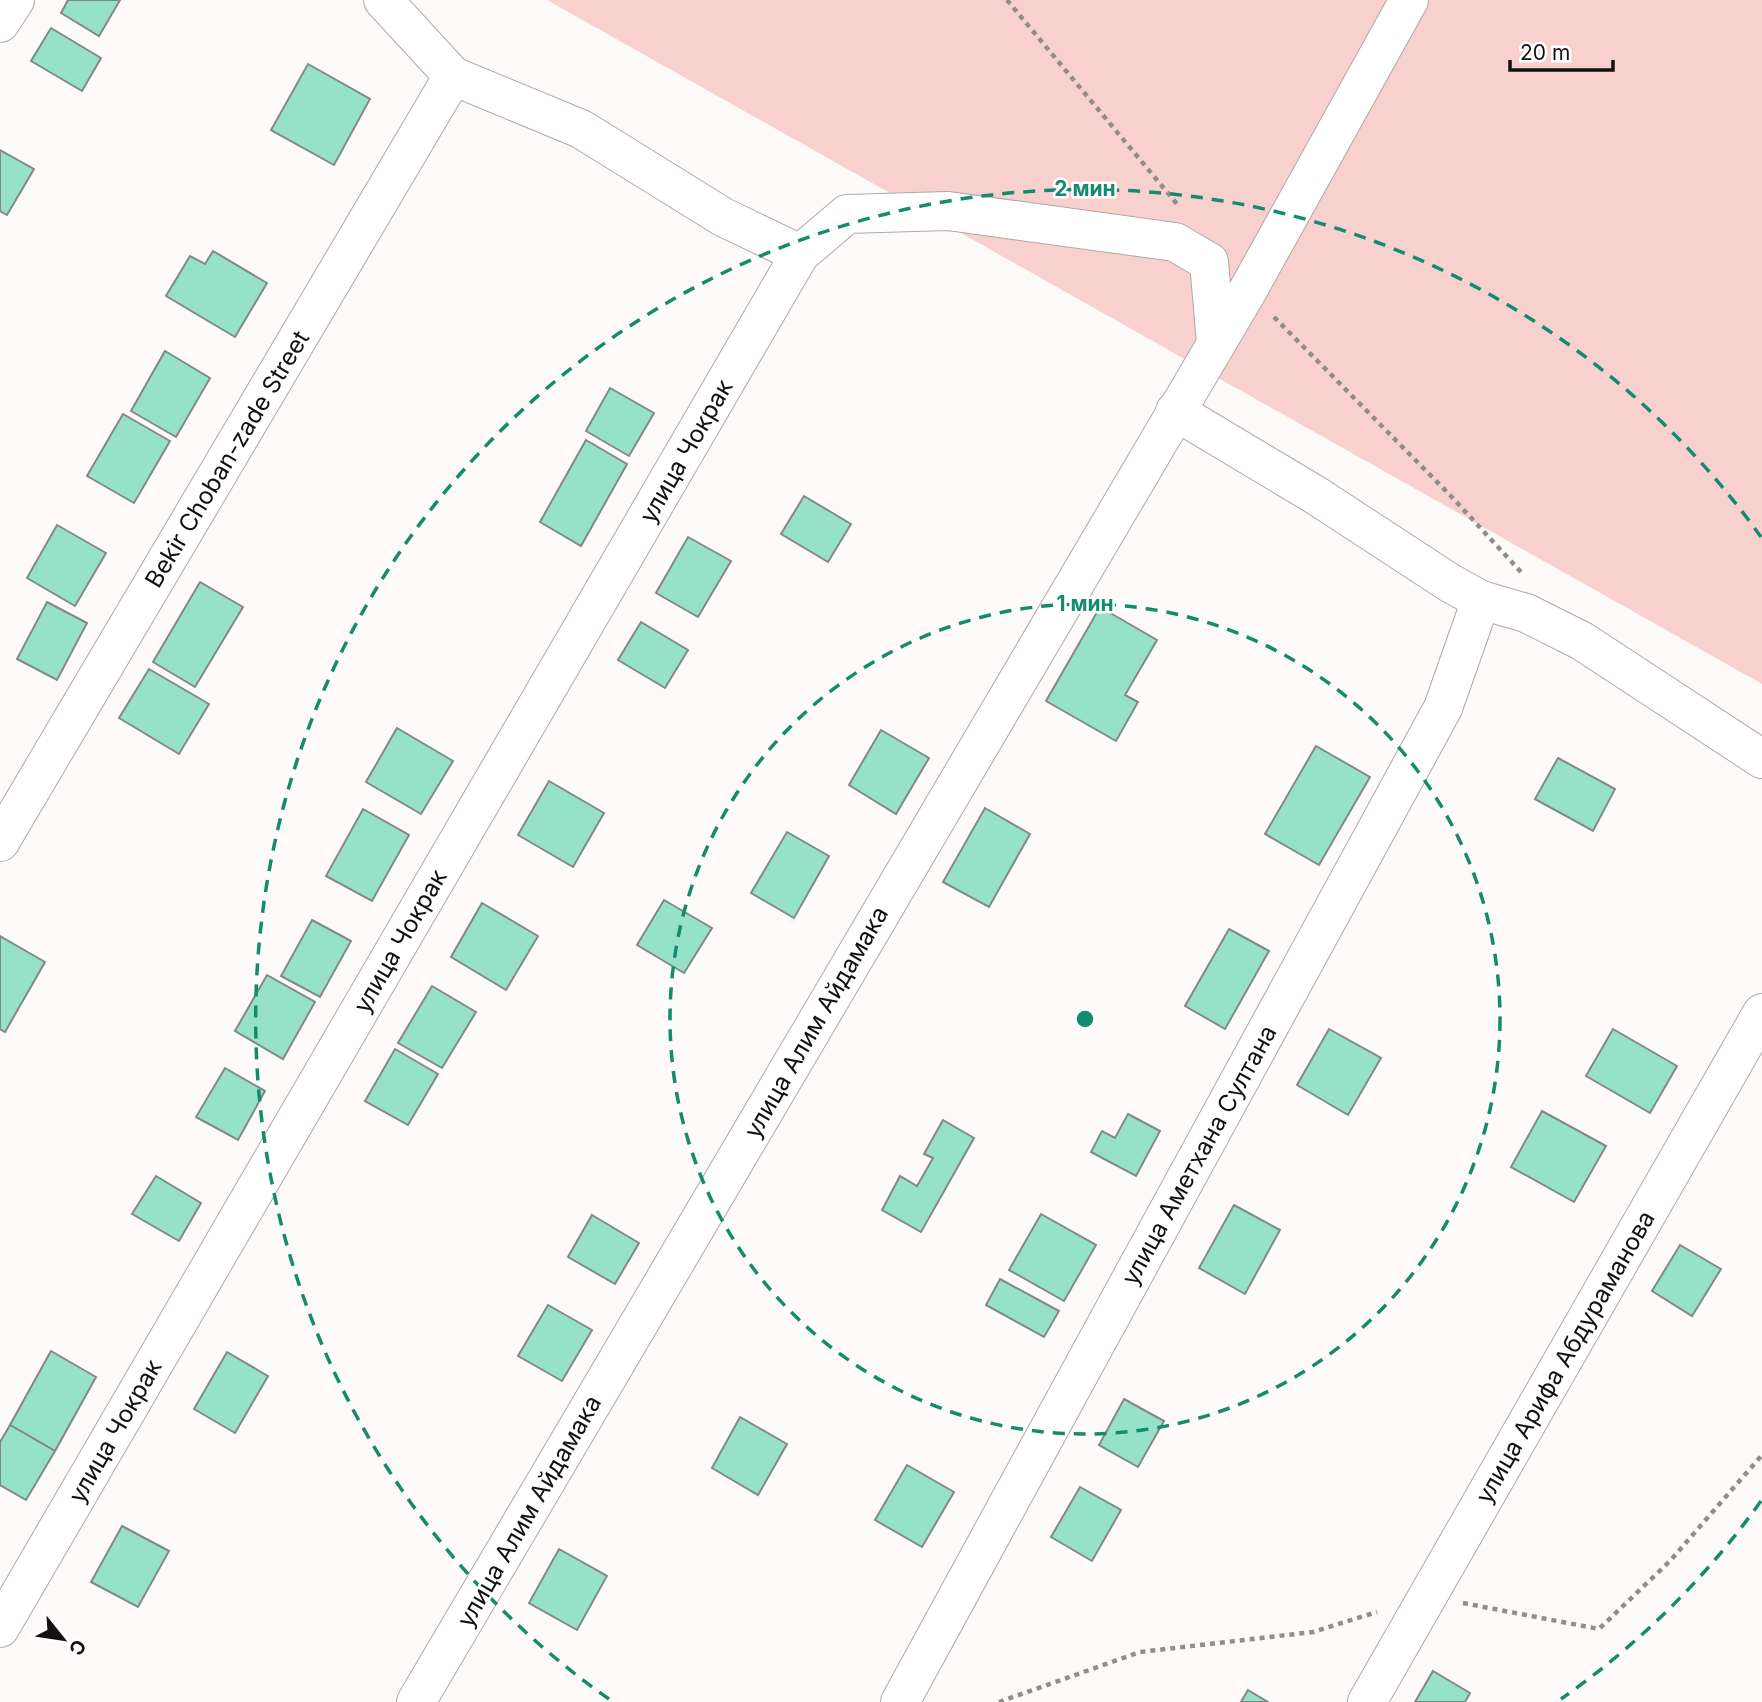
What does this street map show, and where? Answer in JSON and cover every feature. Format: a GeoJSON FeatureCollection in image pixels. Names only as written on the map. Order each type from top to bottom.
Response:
{"type":"FeatureCollection","features":[{"type":"Feature","properties":{"kind":"street"},"geometry":{"type":"LineString","coordinates":[[0,23],[15,0]]}},
{"type":"Feature","properties":{"kind":"street"},"geometry":{"type":"LineString","coordinates":[[383,0],[453,76],[581,130],[723,217],[800,254]]}},
{"type":"Feature","properties":{"kind":"street","name":"улица Алим Айдамака"},"geometry":{"type":"LineString","coordinates":[[416,1702],[1248,290],[1409,0]]}},
{"type":"Feature","properties":{"kind":"street","name":"Bekir Choban-zade Street"},"geometry":{"type":"LineString","coordinates":[[0,842],[453,76]]}},
{"type":"Feature","properties":{"kind":"street","name":"улица Чокрак"},"geometry":{"type":"LineString","coordinates":[[0,1628],[800,254],[847,214],[948,211],[1175,242],[1209,262],[1216,343]]}},
{"type":"Feature","properties":{"kind":"street"},"geometry":{"type":"LineString","coordinates":[[1175,411],[1317,496],[1450,583],[1481,600],[1526,613],[1582,641],[1762,759]]}},
{"type":"Feature","properties":{"kind":"street","name":"улица Аметхана Султана"},"geometry":{"type":"LineString","coordinates":[[900,1702],[1443,708],[1481,600]]}},
{"type":"Feature","properties":{"kind":"street","name":"улица Арифа Абдураманова"},"geometry":{"type":"LineString","coordinates":[[1367,1702],[1762,1013]]}},
{"type":"Feature","properties":{"kind":"path"},"geometry":{"type":"LineString","coordinates":[[1007,0],[1177,204]]}},
{"type":"Feature","properties":{"kind":"path"},"geometry":{"type":"LineString","coordinates":[[1248,290],[1450,495],[1522,574]]}},
{"type":"Feature","properties":{"kind":"shaded area"},"geometry":{"type":"Polygon","coordinates":[[[547,0],[1762,0],[1762,684],[547,0]]]}},
{"type":"Feature","properties":{"kind":"building"},"geometry":{"type":"Polygon","coordinates":[[[68,0],[120,0],[99,36],[61,13],[68,0]]]}},
{"type":"Feature","properties":{"kind":"building"},"geometry":{"type":"Polygon","coordinates":[[[51,28],[101,58],[82,91],[31,61],[51,28]]]}},
{"type":"Feature","properties":{"kind":"building"},"geometry":{"type":"Polygon","coordinates":[[[308,64],[370,99],[334,165],[271,130],[308,64]]]}},
{"type":"Feature","properties":{"kind":"building"},"geometry":{"type":"Polygon","coordinates":[[[0,150],[34,169],[7,215],[0,211],[0,150]]]}},
{"type":"Feature","properties":{"kind":"building"},"geometry":{"type":"Polygon","coordinates":[[[213,251],[267,283],[235,337],[166,296],[190,256],[205,264],[213,251]]]}},
{"type":"Feature","properties":{"kind":"building"},"geometry":{"type":"Polygon","coordinates":[[[165,351],[210,378],[176,437],[131,411],[165,351]]]}},
{"type":"Feature","properties":{"kind":"building"},"geometry":{"type":"Polygon","coordinates":[[[610,388],[654,413],[629,456],[586,431],[610,388]]]}},
{"type":"Feature","properties":{"kind":"building"},"geometry":{"type":"Polygon","coordinates":[[[123,414],[170,441],[134,503],[87,476],[123,414]]]}},
{"type":"Feature","properties":{"kind":"building"},"geometry":{"type":"Polygon","coordinates":[[[586,440],[627,464],[581,546],[540,522],[586,440]]]}},
{"type":"Feature","properties":{"kind":"building"},"geometry":{"type":"Polygon","coordinates":[[[804,496],[851,524],[828,562],[781,534],[804,496]]]}},
{"type":"Feature","properties":{"kind":"building"},"geometry":{"type":"Polygon","coordinates":[[[57,525],[106,553],[75,606],[27,578],[57,525]]]}},
{"type":"Feature","properties":{"kind":"building"},"geometry":{"type":"Polygon","coordinates":[[[688,537],[731,561],[698,617],[656,593],[688,537]]]}},
{"type":"Feature","properties":{"kind":"building"},"geometry":{"type":"Polygon","coordinates":[[[200,582],[243,607],[195,687],[153,662],[200,582]]]}},
{"type":"Feature","properties":{"kind":"building"},"geometry":{"type":"Polygon","coordinates":[[[47,602],[87,623],[57,680],[17,659],[47,602]]]}},
{"type":"Feature","properties":{"kind":"building"},"geometry":{"type":"Polygon","coordinates":[[[1100,607],[1157,640],[1125,695],[1138,702],[1116,741],[1046,701],[1100,607]]]}},
{"type":"Feature","properties":{"kind":"building"},"geometry":{"type":"Polygon","coordinates":[[[641,622],[688,650],[665,688],[618,660],[641,622]]]}},
{"type":"Feature","properties":{"kind":"building"},"geometry":{"type":"Polygon","coordinates":[[[149,669],[209,704],[179,754],[119,718],[149,669]]]}},
{"type":"Feature","properties":{"kind":"building"},"geometry":{"type":"Polygon","coordinates":[[[397,728],[453,761],[421,814],[366,782],[397,728]]]}},
{"type":"Feature","properties":{"kind":"building"},"geometry":{"type":"Polygon","coordinates":[[[881,730],[929,758],[896,814],[849,785],[881,730]]]}},
{"type":"Feature","properties":{"kind":"building"},"geometry":{"type":"Polygon","coordinates":[[[1316,746],[1370,777],[1319,865],[1265,834],[1316,746]]]}},
{"type":"Feature","properties":{"kind":"building"},"geometry":{"type":"Polygon","coordinates":[[[1558,758],[1615,789],[1593,831],[1535,799],[1558,758]]]}},
{"type":"Feature","properties":{"kind":"building"},"geometry":{"type":"Polygon","coordinates":[[[549,781],[604,813],[573,867],[518,835],[549,781]]]}},
{"type":"Feature","properties":{"kind":"building"},"geometry":{"type":"Polygon","coordinates":[[[985,808],[1030,834],[989,907],[943,882],[985,808]]]}},
{"type":"Feature","properties":{"kind":"building"},"geometry":{"type":"Polygon","coordinates":[[[363,809],[409,835],[372,901],[326,876],[363,809]]]}},
{"type":"Feature","properties":{"kind":"building"},"geometry":{"type":"Polygon","coordinates":[[[787,832],[829,856],[794,918],[751,893],[787,832]]]}},
{"type":"Feature","properties":{"kind":"building"},"geometry":{"type":"Polygon","coordinates":[[[664,900],[712,928],[684,973],[637,945],[664,900]]]}},
{"type":"Feature","properties":{"kind":"building"},"geometry":{"type":"Polygon","coordinates":[[[482,903],[538,936],[506,990],[451,957],[482,903]]]}},
{"type":"Feature","properties":{"kind":"building"},"geometry":{"type":"Polygon","coordinates":[[[312,920],[351,941],[320,997],[281,976],[312,920]]]}},
{"type":"Feature","properties":{"kind":"building"},"geometry":{"type":"Polygon","coordinates":[[[1229,929],[1269,951],[1225,1029],[1185,1006],[1229,929]]]}},
{"type":"Feature","properties":{"kind":"building"},"geometry":{"type":"Polygon","coordinates":[[[0,936],[45,962],[5,1032],[0,1029],[0,936]]]}},
{"type":"Feature","properties":{"kind":"building"},"geometry":{"type":"Polygon","coordinates":[[[267,975],[315,1002],[283,1059],[235,1031],[267,975]]]}},
{"type":"Feature","properties":{"kind":"building"},"geometry":{"type":"Polygon","coordinates":[[[432,986],[476,1012],[442,1068],[398,1043],[432,986]]]}},
{"type":"Feature","properties":{"kind":"building"},"geometry":{"type":"Polygon","coordinates":[[[1329,1029],[1381,1058],[1348,1115],[1297,1085],[1329,1029]]]}},
{"type":"Feature","properties":{"kind":"building"},"geometry":{"type":"Polygon","coordinates":[[[1613,1029],[1677,1066],[1650,1113],[1586,1076],[1613,1029]]]}},
{"type":"Feature","properties":{"kind":"building"},"geometry":{"type":"Polygon","coordinates":[[[395,1049],[438,1074],[408,1125],[365,1101],[395,1049]]]}},
{"type":"Feature","properties":{"kind":"building"},"geometry":{"type":"Polygon","coordinates":[[[225,1068],[265,1091],[238,1140],[196,1117],[225,1068]]]}},
{"type":"Feature","properties":{"kind":"building"},"geometry":{"type":"Polygon","coordinates":[[[1542,1111],[1606,1146],[1574,1202],[1511,1167],[1542,1111]]]}},
{"type":"Feature","properties":{"kind":"building"},"geometry":{"type":"Polygon","coordinates":[[[1128,1114],[1160,1131],[1136,1176],[1091,1152],[1102,1131],[1115,1138],[1128,1114]]]}},
{"type":"Feature","properties":{"kind":"building"},"geometry":{"type":"Polygon","coordinates":[[[943,1120],[974,1138],[921,1232],[882,1210],[900,1176],[917,1186],[933,1158],[924,1154],[943,1120]]]}},
{"type":"Feature","properties":{"kind":"building"},"geometry":{"type":"Polygon","coordinates":[[[156,1176],[201,1203],[179,1241],[132,1214],[156,1176]]]}},
{"type":"Feature","properties":{"kind":"building"},"geometry":{"type":"Polygon","coordinates":[[[1234,1205],[1280,1230],[1245,1294],[1199,1268],[1234,1205]]]}},
{"type":"Feature","properties":{"kind":"building"},"geometry":{"type":"Polygon","coordinates":[[[1041,1214],[1096,1245],[1064,1301],[1009,1270],[1041,1214]]]}},
{"type":"Feature","properties":{"kind":"building"},"geometry":{"type":"Polygon","coordinates":[[[592,1215],[639,1243],[615,1284],[568,1257],[592,1215]]]}},
{"type":"Feature","properties":{"kind":"building"},"geometry":{"type":"Polygon","coordinates":[[[1680,1245],[1721,1269],[1692,1316],[1652,1291],[1680,1245]]]}},
{"type":"Feature","properties":{"kind":"building"},"geometry":{"type":"Polygon","coordinates":[[[1000,1279],[1059,1311],[1044,1337],[986,1305],[1000,1279]]]}},
{"type":"Feature","properties":{"kind":"building"},"geometry":{"type":"Polygon","coordinates":[[[548,1305],[592,1330],[562,1381],[518,1356],[548,1305]]]}},
{"type":"Feature","properties":{"kind":"building"},"geometry":{"type":"Polygon","coordinates":[[[51,1351],[96,1377],[55,1451],[10,1425],[51,1351]]]}},
{"type":"Feature","properties":{"kind":"building"},"geometry":{"type":"Polygon","coordinates":[[[227,1352],[268,1376],[235,1433],[194,1409],[227,1352]]]}},
{"type":"Feature","properties":{"kind":"building"},"geometry":{"type":"Polygon","coordinates":[[[1124,1399],[1164,1421],[1138,1467],[1099,1445],[1124,1399]]]}},
{"type":"Feature","properties":{"kind":"building"},"geometry":{"type":"Polygon","coordinates":[[[740,1417],[787,1444],[758,1495],[712,1468],[740,1417]]]}},
{"type":"Feature","properties":{"kind":"building"},"geometry":{"type":"Polygon","coordinates":[[[10,1425],[55,1451],[26,1500],[0,1485],[0,1442],[10,1425]]]}},
{"type":"Feature","properties":{"kind":"building"},"geometry":{"type":"Polygon","coordinates":[[[907,1465],[954,1492],[922,1547],[875,1520],[907,1465]]]}},
{"type":"Feature","properties":{"kind":"building"},"geometry":{"type":"Polygon","coordinates":[[[1080,1487],[1121,1510],[1092,1561],[1051,1537],[1080,1487]]]}},
{"type":"Feature","properties":{"kind":"building"},"geometry":{"type":"Polygon","coordinates":[[[122,1526],[169,1551],[138,1607],[91,1582],[122,1526]]]}},
{"type":"Feature","properties":{"kind":"building"},"geometry":{"type":"Polygon","coordinates":[[[559,1549],[607,1576],[577,1630],[529,1603],[559,1549]]]}},
{"type":"Feature","properties":{"kind":"building"},"geometry":{"type":"Polygon","coordinates":[[[1433,1671],[1470,1693],[1465,1702],[1415,1702],[1433,1671]]]}},
{"type":"Feature","properties":{"kind":"building"},"geometry":{"type":"Polygon","coordinates":[[[1248,1690],[1268,1702],[1241,1702],[1248,1690]]]}}]}
